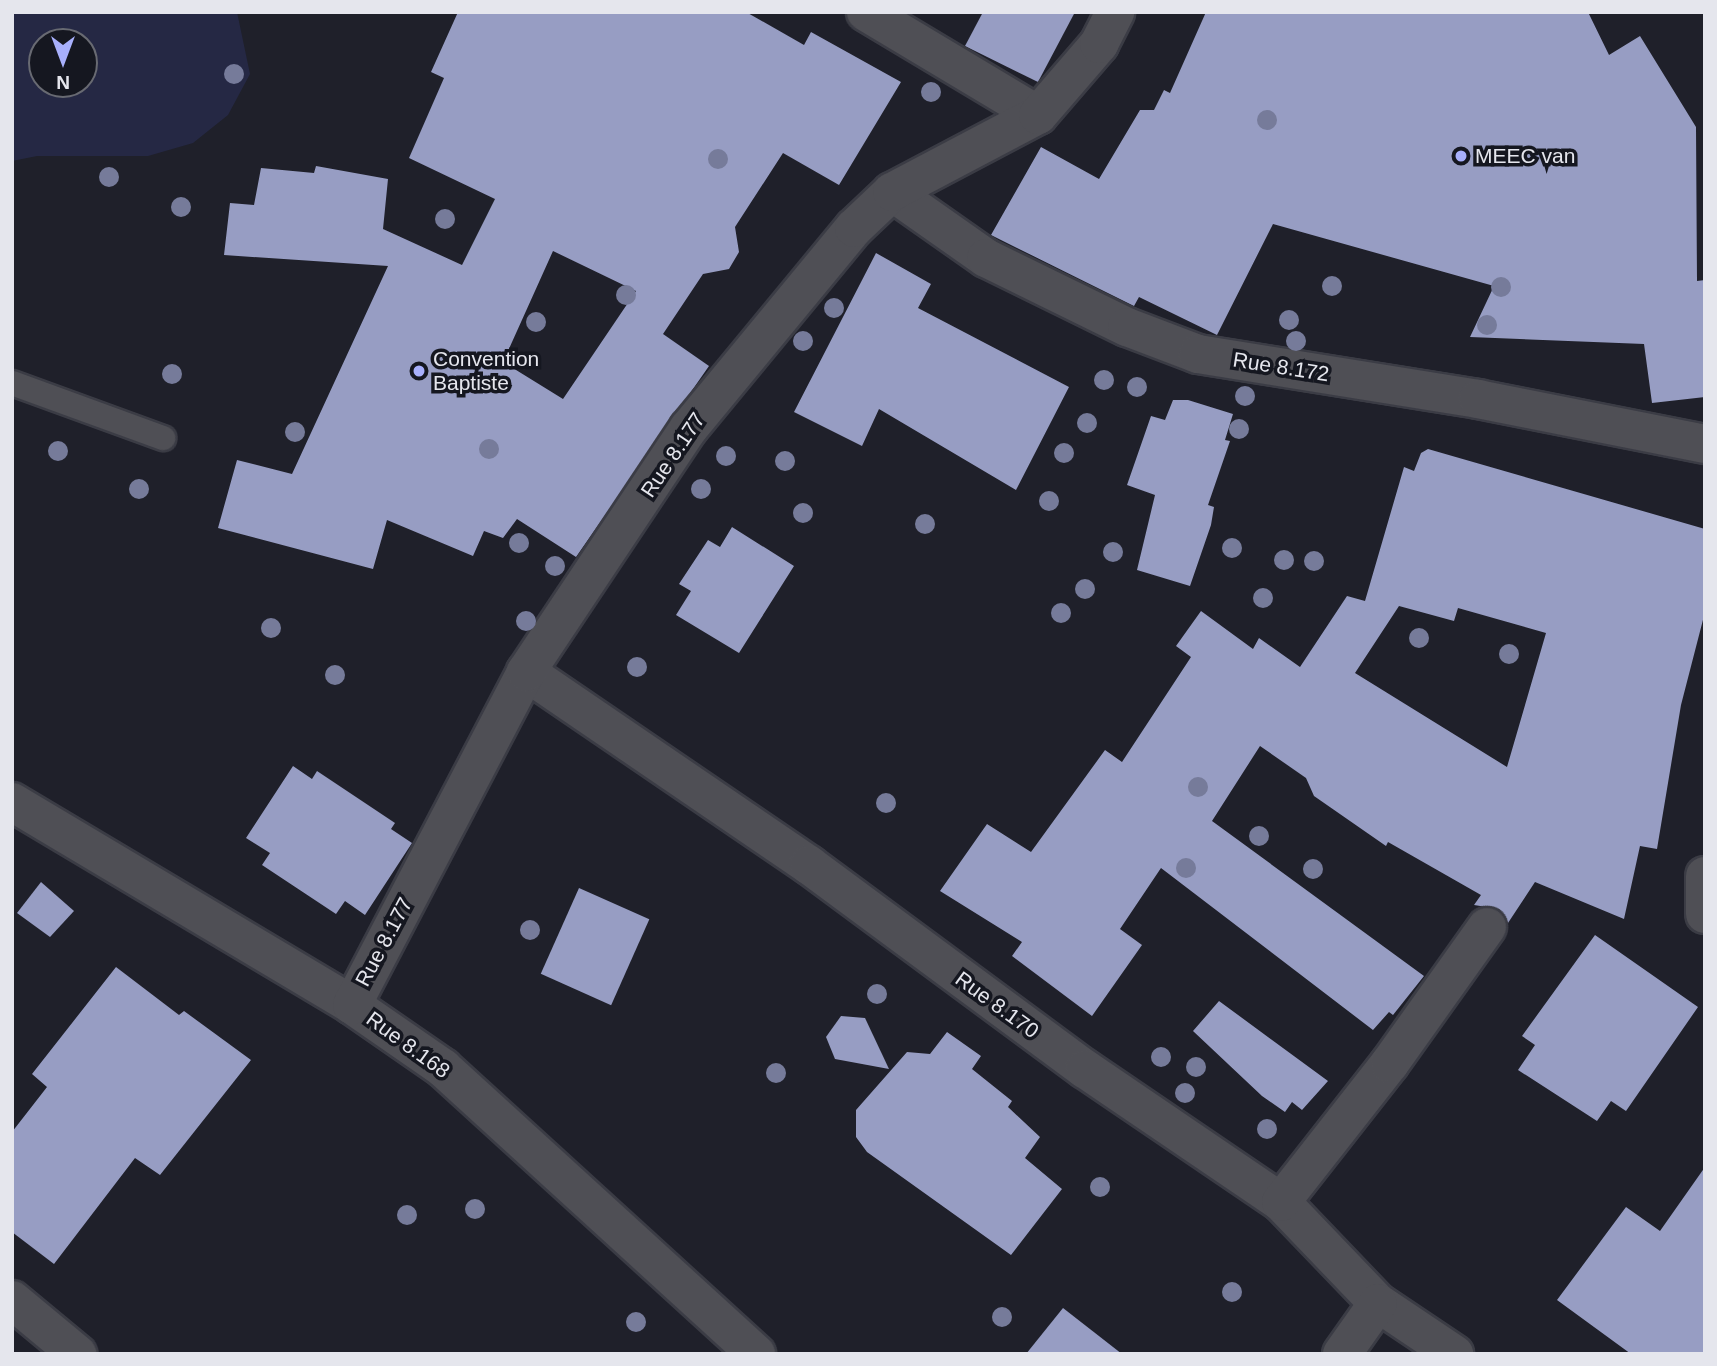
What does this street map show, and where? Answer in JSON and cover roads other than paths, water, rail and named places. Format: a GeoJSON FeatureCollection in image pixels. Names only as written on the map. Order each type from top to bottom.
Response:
{"type":"FeatureCollection","features":[{"type":"Feature","properties":{"kind":"street"},"geometry":{"type":"LineString","coordinates":[[866,12],[1038,115]]}},
{"type":"Feature","properties":{"kind":"street","name":"Rue 8.177"},"geometry":{"type":"LineString","coordinates":[[352,1005],[526,672],[689,428],[854,228],[892,192],[1038,115],[1099,44],[1115,12]]}},
{"type":"Feature","properties":{"kind":"street","name":"Rue 8.172"},"geometry":{"type":"LineString","coordinates":[[892,192],[986,258],[1127,327],[1198,354],[1478,400],[1705,444]]}},
{"type":"Feature","properties":{"kind":"street","name":"Rue 8.170"},"geometry":{"type":"LineString","coordinates":[[526,672],[809,865],[1085,1069],[1281,1202],[1378,1303],[1454,1354]]}},
{"type":"Feature","properties":{"kind":"street","name":"Rue 8.168"},"geometry":{"type":"LineString","coordinates":[[12,802],[352,1005],[443,1068],[756,1354]]}},
{"type":"Feature","properties":{"kind":"street"},"geometry":{"type":"LineString","coordinates":[[1705,876],[1705,914]]}},
{"type":"Feature","properties":{"kind":"street"},"geometry":{"type":"LineString","coordinates":[[1281,1202],[1390,1063],[1487,927]]}},
{"type":"Feature","properties":{"kind":"street"},"geometry":{"type":"LineString","coordinates":[[12,1300],[77,1354]]}},
{"type":"Feature","properties":{"kind":"street"},"geometry":{"type":"LineString","coordinates":[[1342,1354],[1378,1303]]}},
{"type":"Feature","properties":{"kind":"lane"},"geometry":{"type":"LineString","coordinates":[[12,383],[163,438]]}},
{"type":"Feature","properties":{"kind":"place","name":"MEEC van"},"geometry":{"type":"Point","coordinates":[1461,156]}},
{"type":"Feature","properties":{"kind":"place","name":"Convention Baptiste"},"geometry":{"type":"Point","coordinates":[419,371]}}]}
